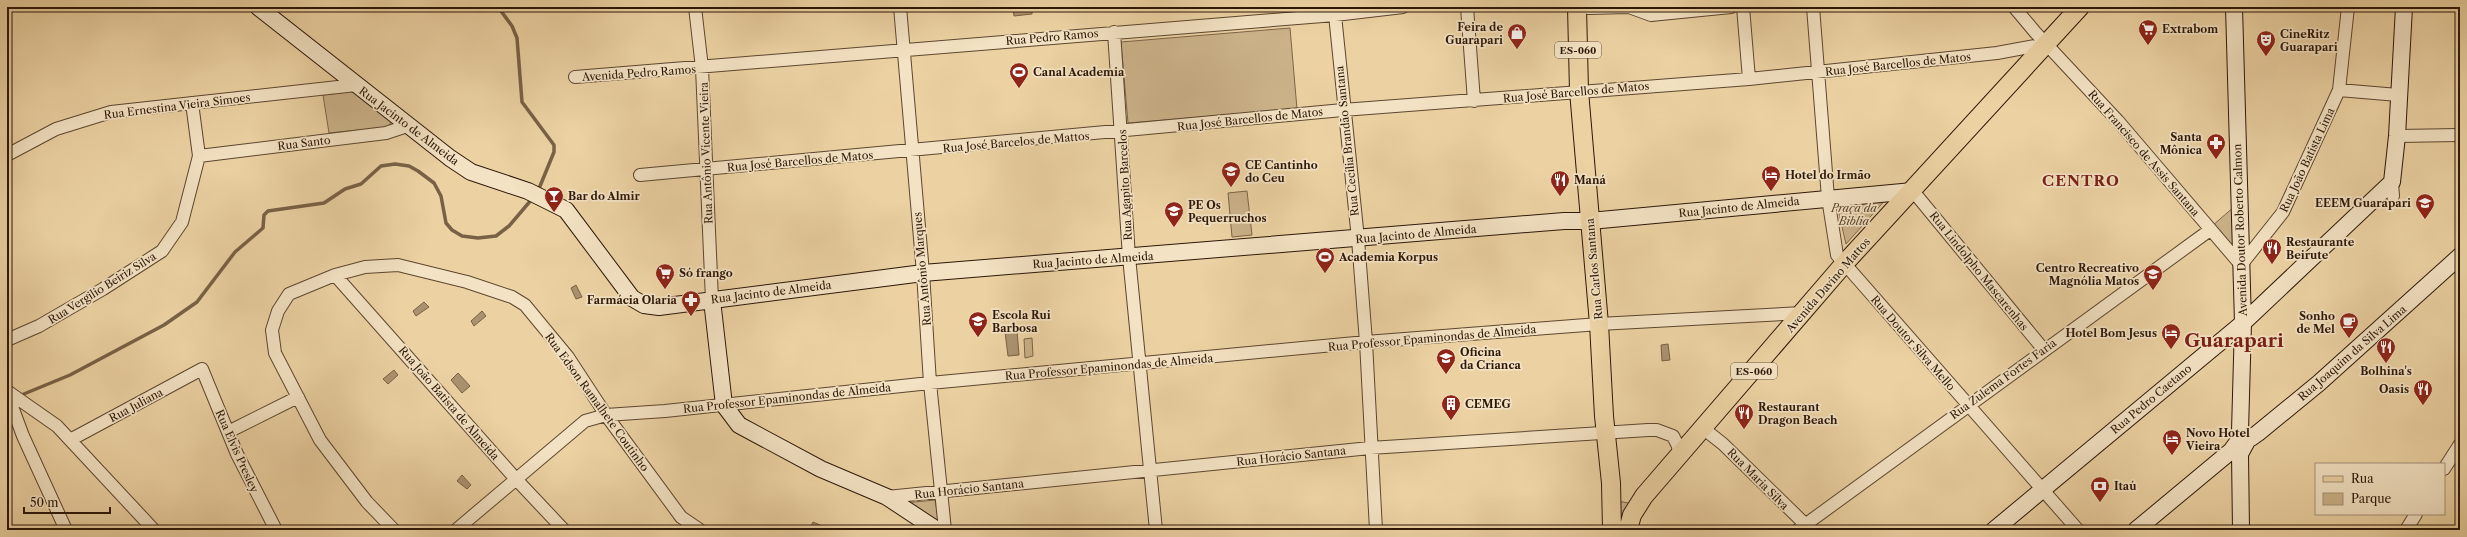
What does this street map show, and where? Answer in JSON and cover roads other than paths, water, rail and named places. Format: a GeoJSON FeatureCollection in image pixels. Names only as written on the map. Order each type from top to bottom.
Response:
{"type":"FeatureCollection","features":[{"type":"Feature","properties":{"kind":"main road","name":"Avenida Davino Mattos"},"geometry":{"type":"LineString","coordinates":[[1644,496],[1679,458],[1804,313],[1844,264],[1913,191],[2080,7]]}},
{"type":"Feature","properties":{"kind":"main road","name":"Rua Carlos Santana"},"geometry":{"type":"LineString","coordinates":[[1583,8],[1579,91],[1612,493],[1612,530]]}},
{"type":"Feature","properties":{"kind":"main road"},"geometry":{"type":"LineString","coordinates":[[1612,493],[1625,498],[1644,496]]}},
{"type":"Feature","properties":{"kind":"main road","name":"ES-060"},"geometry":{"type":"LineString","coordinates":[[1628,530],[1632,515],[1644,496]]}},
{"type":"Feature","properties":{"kind":"street","name":"Rua Jacinto de Almeida"},"geometry":{"type":"LineString","coordinates":[[258,7],[407,126],[471,172],[528,191],[566,210],[632,298],[644,305],[659,307],[923,273],[1590,221],[1913,191]]}},
{"type":"Feature","properties":{"kind":"street","name":"Rua Antônio Vicente Vieira"},"geometry":{"type":"LineString","coordinates":[[695,7],[702,68],[712,300]]}},
{"type":"Feature","properties":{"kind":"street","name":"Rua Antônio Marques"},"geometry":{"type":"LineString","coordinates":[[900,7],[923,273],[930,383],[945,530]]}},
{"type":"Feature","properties":{"kind":"street","name":"Rua Pedro Ramos"},"geometry":{"type":"LineString","coordinates":[[702,68],[904,49],[1335,15],[1403,7]]}},
{"type":"Feature","properties":{"kind":"street"},"geometry":{"type":"LineString","coordinates":[[1467,7],[1474,101]]}},
{"type":"Feature","properties":{"kind":"street"},"geometry":{"type":"LineString","coordinates":[[1583,8],[1629,7],[1651,15],[1730,7]]}},
{"type":"Feature","properties":{"kind":"street"},"geometry":{"type":"LineString","coordinates":[[1743,7],[1749,79]]}},
{"type":"Feature","properties":{"kind":"street","name":"Rua Doutor Silva Mello"},"geometry":{"type":"LineString","coordinates":[[1813,7],[1828,198],[1837,255],[2078,530]]}},
{"type":"Feature","properties":{"kind":"street","name":"Rua Francisco de Assis Santana"},"geometry":{"type":"LineString","coordinates":[[2014,7],[2046,44],[2118,121],[2241,265]]}},
{"type":"Feature","properties":{"kind":"street","name":"Avenida Doutor Roberto Calmon"},"geometry":{"type":"LineString","coordinates":[[2234,7],[2245,434],[2239,440],[2236,452]]}},
{"type":"Feature","properties":{"kind":"street","name":"Rua João Batista Lima"},"geometry":{"type":"LineString","coordinates":[[2241,265],[2283,212],[2339,90],[2348,7]]}},
{"type":"Feature","properties":{"kind":"street"},"geometry":{"type":"LineString","coordinates":[[2404,7],[2398,95],[2397,136],[2460,135]]}},
{"type":"Feature","properties":{"kind":"street","name":"Rua Cecília Brandão Santana"},"geometry":{"type":"LineString","coordinates":[[1335,15],[1343,110],[1358,239],[1366,342],[1370,448],[1376,530]]}},
{"type":"Feature","properties":{"kind":"street","name":"Rua Agapito Barcelos"},"geometry":{"type":"LineString","coordinates":[[1114,32],[1138,366],[1156,530]]}},
{"type":"Feature","properties":{"kind":"street","name":"Rua José Barcellos de Matos"},"geometry":{"type":"LineString","coordinates":[[1121,132],[1343,110],[1749,79],[1997,53],[2046,44]]}},
{"type":"Feature","properties":{"kind":"street","name":"Avenida Pedro Ramos"},"geometry":{"type":"LineString","coordinates":[[576,77],[702,68]]}},
{"type":"Feature","properties":{"kind":"street","name":"Rua Ernestina Vieira Simoes"},"geometry":{"type":"LineString","coordinates":[[7,154],[56,129],[111,112],[356,85]]}},
{"type":"Feature","properties":{"kind":"street"},"geometry":{"type":"LineString","coordinates":[[2339,90],[2398,95]]}},
{"type":"Feature","properties":{"kind":"street","name":"Rua Vergilio Beiriz Silva"},"geometry":{"type":"LineString","coordinates":[[7,340],[39,326],[103,289],[162,251],[182,222],[200,156],[192,103]]}},
{"type":"Feature","properties":{"kind":"street","name":"Rua Santo"},"geometry":{"type":"LineString","coordinates":[[200,156],[386,134],[407,126]]}},
{"type":"Feature","properties":{"kind":"street","name":"Rua José Barcelos de Mattos"},"geometry":{"type":"LineString","coordinates":[[912,152],[1121,132]]}},
{"type":"Feature","properties":{"kind":"street","name":"Rua Pedro Caetano"},"geometry":{"type":"LineString","coordinates":[[1994,530],[2243,323],[2393,189],[2397,136]]}},
{"type":"Feature","properties":{"kind":"street","name":"Rua José Barcellos de Matos"},"geometry":{"type":"LineString","coordinates":[[640,175],[912,152]]}},
{"type":"Feature","properties":{"kind":"street","name":"Rua Lindolpho Mascarenhas"},"geometry":{"type":"LineString","coordinates":[[1913,191],[2044,350]]}},
{"type":"Feature","properties":{"kind":"street","name":"Rua Zulema Fortes Faria"},"geometry":{"type":"LineString","coordinates":[[1804,528],[1967,405],[2210,230]]}},
{"type":"Feature","properties":{"kind":"street","name":"Rua Joaquim da Silva Lima"},"geometry":{"type":"LineString","coordinates":[[2245,434],[2320,382],[2460,256]]}},
{"type":"Feature","properties":{"kind":"street","name":"Rua Edson Ramalhete Coutinho"},"geometry":{"type":"LineString","coordinates":[[394,530],[367,502],[320,440],[275,353],[272,330],[278,311],[289,294],[335,275],[365,267],[398,265],[467,282],[512,297],[525,305],[568,357],[606,415],[681,517],[700,530]]}},
{"type":"Feature","properties":{"kind":"street","name":"Rua João Batista de Almeida"},"geometry":{"type":"LineString","coordinates":[[335,275],[515,478],[564,530]]}},
{"type":"Feature","properties":{"kind":"street"},"geometry":{"type":"LineString","coordinates":[[712,300],[724,405]]}},
{"type":"Feature","properties":{"kind":"street","name":"Rua Professor Epaminondas de Almeida"},"geometry":{"type":"LineString","coordinates":[[456,530],[515,478],[585,421],[606,415],[724,405],[930,383],[1138,366],[1366,342],[1599,324],[1804,313]]}},
{"type":"Feature","properties":{"kind":"street","name":"Rua Elvis Presley"},"geometry":{"type":"LineString","coordinates":[[202,369],[228,432],[262,507],[276,530]]}},
{"type":"Feature","properties":{"kind":"street","name":"Rua Juliana"},"geometry":{"type":"LineString","coordinates":[[70,440],[202,369]]}},
{"type":"Feature","properties":{"kind":"street"},"geometry":{"type":"LineString","coordinates":[[7,392],[57,426],[151,529]]}},
{"type":"Feature","properties":{"kind":"street"},"geometry":{"type":"LineString","coordinates":[[7,392],[23,436],[66,530]]}},
{"type":"Feature","properties":{"kind":"street"},"geometry":{"type":"LineString","coordinates":[[228,432],[298,397]]}},
{"type":"Feature","properties":{"kind":"street","name":"Rua Horácio Santana"},"geometry":{"type":"LineString","coordinates":[[724,405],[739,425],[760,438],[821,469],[887,497],[937,530]]}},
{"type":"Feature","properties":{"kind":"street","name":"Rua Maria Silva"},"geometry":{"type":"LineString","coordinates":[[1704,429],[1723,444],[1804,528]]}},
{"type":"Feature","properties":{"kind":"street","name":"Rua Horácio Santana"},"geometry":{"type":"LineString","coordinates":[[887,497],[1370,448],[1606,434],[1648,430],[1665,432],[1676,440],[1679,458]]}},
{"type":"Feature","properties":{"kind":"street"},"geometry":{"type":"LineString","coordinates":[[2445,467],[2460,444]]}},
{"type":"Feature","properties":{"kind":"street"},"geometry":{"type":"LineString","coordinates":[[2136,530],[2236,452]]}},
{"type":"Feature","properties":{"kind":"street"},"geometry":{"type":"LineString","coordinates":[[2236,452],[2241,530]]}},
{"type":"Feature","properties":{"kind":"street"},"geometry":{"type":"LineString","coordinates":[[2406,530],[2415,515]]}},
{"type":"Feature","properties":{"kind":"waterway"},"geometry":{"type":"LineString","coordinates":[[498,7],[512,26],[517,38],[522,102],[554,145],[554,152],[538,191]]}},
{"type":"Feature","properties":{"kind":"waterway"},"geometry":{"type":"LineString","coordinates":[[19,396],[70,375],[164,325],[197,302],[235,252],[263,228],[264,215],[268,211],[324,203],[345,189],[361,184],[381,166],[395,164],[409,166],[434,183],[441,196],[446,223],[452,230],[462,236],[478,238],[496,236],[509,226],[532,199]]}},
{"type":"Feature","properties":{"kind":"place","name":"Extrabom"},"geometry":{"type":"Point","coordinates":[2148,46]}},
{"type":"Feature","properties":{"kind":"place","name":"Feira de Guarapari"},"geometry":{"type":"Point","coordinates":[1517,50]}},
{"type":"Feature","properties":{"kind":"place","name":"CineRitz Guarapari"},"geometry":{"type":"Point","coordinates":[2266,57]}},
{"type":"Feature","properties":{"kind":"place","name":"Canal Academia"},"geometry":{"type":"Point","coordinates":[1019,89]}},
{"type":"Feature","properties":{"kind":"place","name":"Santa Mônica"},"geometry":{"type":"Point","coordinates":[2216,160]}},
{"type":"Feature","properties":{"kind":"place","name":"CE Cantinho do Ceu"},"geometry":{"type":"Point","coordinates":[1231,188]}},
{"type":"Feature","properties":{"kind":"place","name":"Hotel do Irmão"},"geometry":{"type":"Point","coordinates":[1771,192]}},
{"type":"Feature","properties":{"kind":"place","name":"Maná"},"geometry":{"type":"Point","coordinates":[1560,197]}},
{"type":"Feature","properties":{"kind":"place","name":"Bar do Almir"},"geometry":{"type":"Point","coordinates":[554,213]}},
{"type":"Feature","properties":{"kind":"place","name":"EEEM Guarapari"},"geometry":{"type":"Point","coordinates":[2425,220]}},
{"type":"Feature","properties":{"kind":"place","name":"PE Os Pequerruchos"},"geometry":{"type":"Point","coordinates":[1174,228]}},
{"type":"Feature","properties":{"kind":"place","name":"Restaurante Beirute"},"geometry":{"type":"Point","coordinates":[2272,265]}},
{"type":"Feature","properties":{"kind":"place","name":"Academia Korpus"},"geometry":{"type":"Point","coordinates":[1325,274]}},
{"type":"Feature","properties":{"kind":"place","name":"Só frango"},"geometry":{"type":"Point","coordinates":[665,290]}},
{"type":"Feature","properties":{"kind":"place","name":"Centro Recreativo Magnólia Matos"},"geometry":{"type":"Point","coordinates":[2153,291]}},
{"type":"Feature","properties":{"kind":"place","name":"Farmácia Olaria"},"geometry":{"type":"Point","coordinates":[691,317]}},
{"type":"Feature","properties":{"kind":"place","name":"Escola Rui Barbosa"},"geometry":{"type":"Point","coordinates":[978,338]}},
{"type":"Feature","properties":{"kind":"place","name":"Sonho de Mel"},"geometry":{"type":"Point","coordinates":[2349,339]}},
{"type":"Feature","properties":{"kind":"place","name":"Hotel Bom Jesus"},"geometry":{"type":"Point","coordinates":[2171,350]}},
{"type":"Feature","properties":{"kind":"place","name":"Bolhina's"},"geometry":{"type":"Point","coordinates":[2386,364]}},
{"type":"Feature","properties":{"kind":"place","name":"Oficina da Crianca"},"geometry":{"type":"Point","coordinates":[1446,375]}},
{"type":"Feature","properties":{"kind":"place","name":"Oasis"},"geometry":{"type":"Point","coordinates":[2423,406]}},
{"type":"Feature","properties":{"kind":"place","name":"CEMEG"},"geometry":{"type":"Point","coordinates":[1451,421]}},
{"type":"Feature","properties":{"kind":"place","name":"Restaurant Dragon Beach"},"geometry":{"type":"Point","coordinates":[1744,430]}},
{"type":"Feature","properties":{"kind":"place","name":"Novo Hotel Vieira"},"geometry":{"type":"Point","coordinates":[2172,456]}},
{"type":"Feature","properties":{"kind":"place","name":"Itaú"},"geometry":{"type":"Point","coordinates":[2100,503]}},
{"type":"Feature","properties":{"kind":"district","name":"CENTRO"},"geometry":{"type":"Point","coordinates":[2081,181]}},
{"type":"Feature","properties":{"kind":"district","name":"Guarapari"},"geometry":{"type":"Point","coordinates":[2234,340]}},
{"type":"Feature","properties":{"kind":"park label","name":"Praça da Biblia"},"geometry":{"type":"Point","coordinates":[1854,214]}}]}
